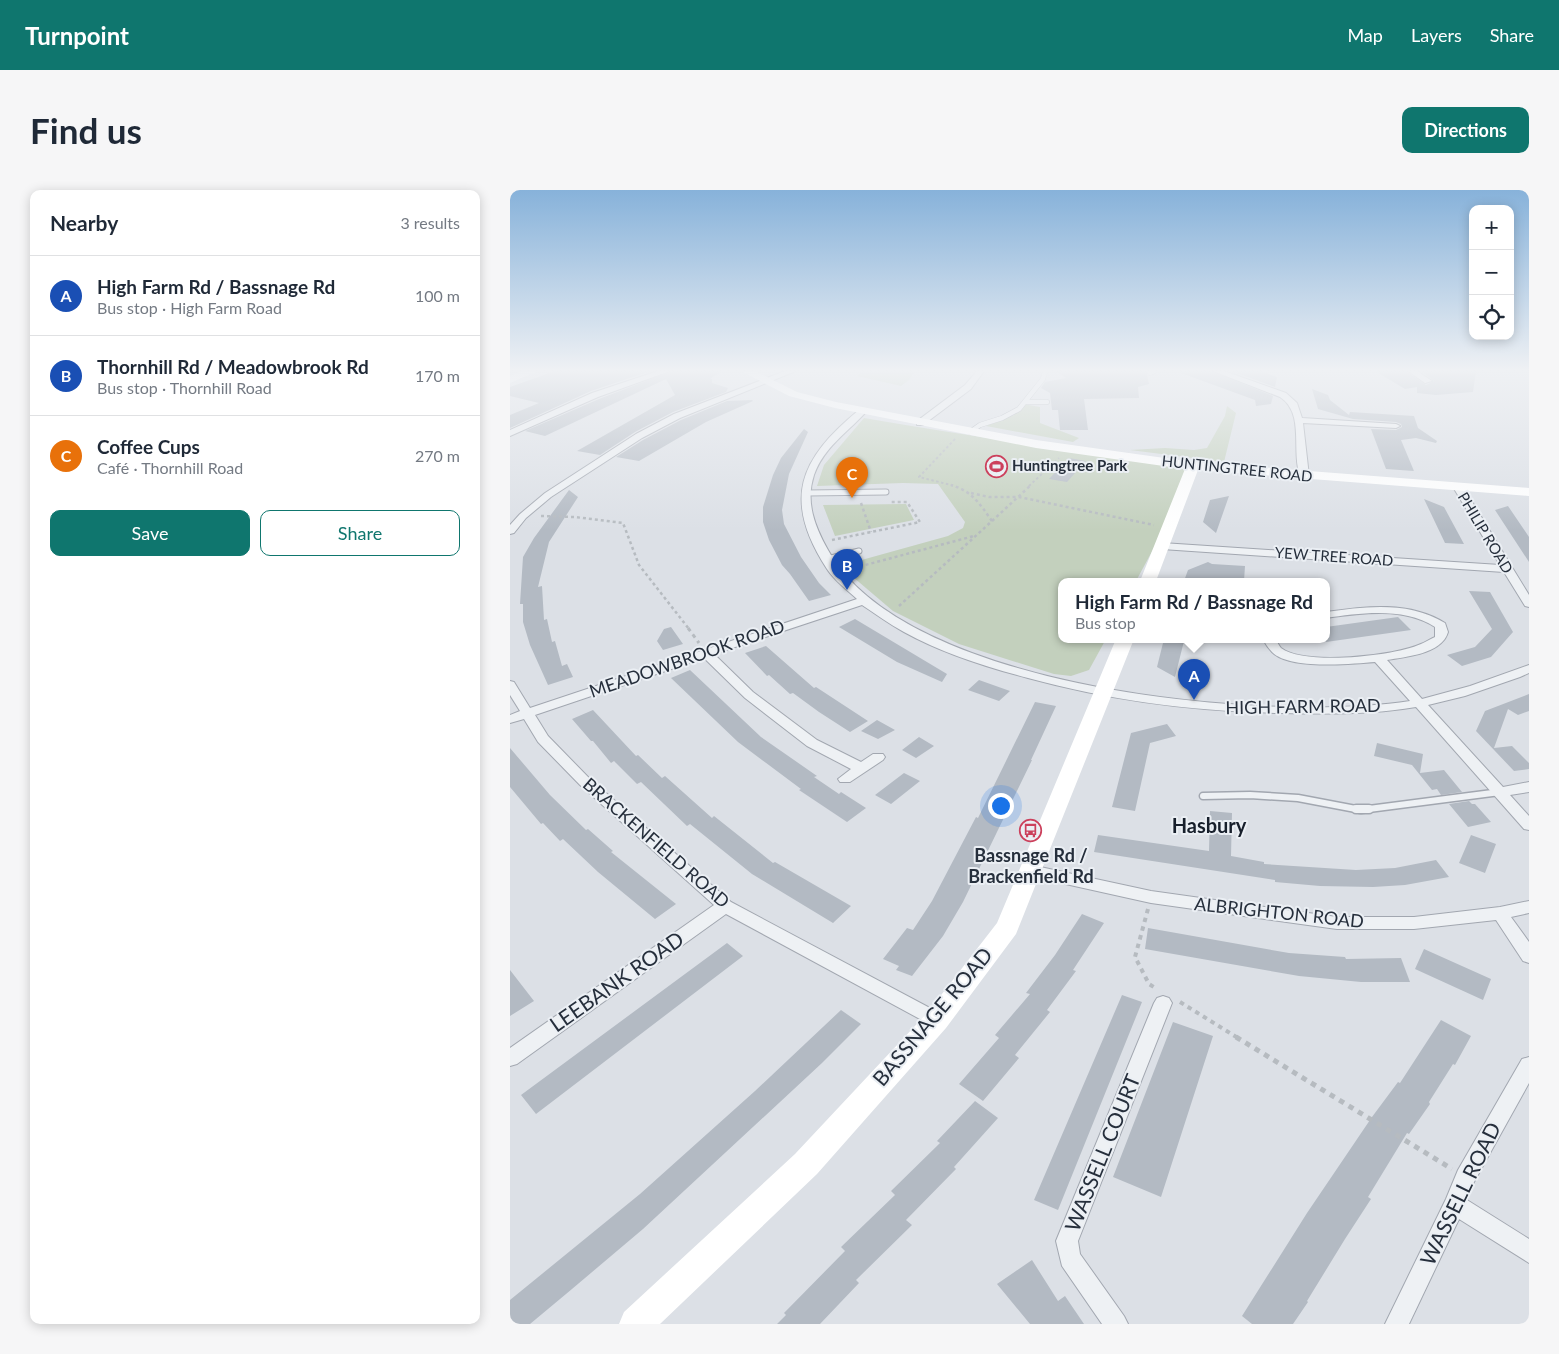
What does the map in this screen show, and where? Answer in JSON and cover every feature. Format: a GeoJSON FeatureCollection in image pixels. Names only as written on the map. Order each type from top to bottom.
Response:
{"type":"FeatureCollection","features":[{"type":"Feature","properties":{"kind":"street"},"geometry":{"type":"LineString","coordinates":[[510,433],[530,424]]}},
{"type":"Feature","properties":{"kind":"street"},"geometry":{"type":"LineString","coordinates":[[510,531],[523,516],[548,495],[639,436],[662,424]]}},
{"type":"Feature","properties":{"kind":"street","name":"HIGH FARM ROAD"},"geometry":{"type":"LineString","coordinates":[[847,424],[837,432],[812,464],[808,478],[808,522],[816,544],[847,585],[886,616],[901,626],[935,642],[1000,667],[1103,693],[1205,707],[1346,710],[1418,703],[1468,691],[1529,669]]}},
{"type":"Feature","properties":{"kind":"street","name":"HUNTINGTREE ROAD"},"geometry":{"type":"LineString","coordinates":[[925,424],[1068,448],[1192,466],[1529,492]]}},
{"type":"Feature","properties":{"kind":"street"},"geometry":{"type":"LineString","coordinates":[[1298,424],[1304,476]]}},
{"type":"Feature","properties":{"kind":"street"},"geometry":{"type":"LineString","coordinates":[[1362,424],[1396,426]]}},
{"type":"Feature","properties":{"kind":"street"},"geometry":{"type":"LineString","coordinates":[[1149,578],[1192,466]]}},
{"type":"Feature","properties":{"kind":"street","name":"PHILIP ROAD"},"geometry":{"type":"LineString","coordinates":[[1458,487],[1529,604]]}},
{"type":"Feature","properties":{"kind":"street","name":"YEW TREE ROAD"},"geometry":{"type":"LineString","coordinates":[[1162,546],[1507,569]]}},
{"type":"Feature","properties":{"kind":"street","name":"MEADOWBROOK ROAD"},"geometry":{"type":"LineString","coordinates":[[510,719],[865,600]]}},
{"type":"Feature","properties":{"kind":"street"},"geometry":{"type":"LineString","coordinates":[[1271,643],[1281,654],[1292,658],[1322,661],[1379,659],[1427,647],[1438,640],[1442,632],[1441,625],[1434,618],[1406,612],[1359,612],[1330,615]]}},
{"type":"Feature","properties":{"kind":"street","name":"BASSNAGE ROAD"},"geometry":{"type":"LineString","coordinates":[[636,1324],[806,1164],[937,1020],[1007,927],[1123,643]]}},
{"type":"Feature","properties":{"kind":"street"},"geometry":{"type":"LineString","coordinates":[[706,653],[749,694],[812,742],[861,768]]}},
{"type":"Feature","properties":{"kind":"street"},"geometry":{"type":"LineString","coordinates":[[1379,659],[1529,824]]}},
{"type":"Feature","properties":{"kind":"street","name":"BRACKENFIELD ROAD"},"geometry":{"type":"LineString","coordinates":[[510,685],[543,739],[585,782],[725,906],[937,1020]]}},
{"type":"Feature","properties":{"kind":"street"},"geometry":{"type":"LineString","coordinates":[[845,779],[878,757]]}},
{"type":"Feature","properties":{"kind":"street"},"geometry":{"type":"LineString","coordinates":[[1500,792],[1529,787]]}},
{"type":"Feature","properties":{"kind":"street","name":"ALBRIGHTON ROAD"},"geometry":{"type":"LineString","coordinates":[[1031,871],[1151,897],[1337,923],[1414,923],[1500,913],[1529,907]]}},
{"type":"Feature","properties":{"kind":"street","name":"LEEBANK ROAD"},"geometry":{"type":"LineString","coordinates":[[510,1058],[725,906]]}},
{"type":"Feature","properties":{"kind":"street"},"geometry":{"type":"LineString","coordinates":[[1500,913],[1529,956]]}},
{"type":"Feature","properties":{"kind":"street","name":"WASSELL COURT"},"geometry":{"type":"LineString","coordinates":[[1116,1324],[1070,1258],[1067,1240],[1168,999]]}},
{"type":"Feature","properties":{"kind":"street","name":"WASSELL ROAD"},"geometry":{"type":"LineString","coordinates":[[1397,1324],[1455,1204],[1465,1177],[1529,1065]]}},
{"type":"Feature","properties":{"kind":"street"},"geometry":{"type":"LineString","coordinates":[[1455,1204],[1529,1252]]}},
{"type":"Feature","properties":{"kind":"lane"},"geometry":{"type":"LineString","coordinates":[[967,431],[983,424]]}},
{"type":"Feature","properties":{"kind":"lane"},"geometry":{"type":"LineString","coordinates":[[807,493],[886,492]]}},
{"type":"Feature","properties":{"kind":"lane"},"geometry":{"type":"LineString","coordinates":[[826,559],[859,551]]}},
{"type":"Feature","properties":{"kind":"lane"},"geometry":{"type":"LineString","coordinates":[[1203,796],[1250,795],[1298,798],[1361,810],[1500,792]]}},
{"type":"Feature","properties":{"kind":"path"},"geometry":{"type":"LineString","coordinates":[[967,431],[919,478],[954,486],[968,493],[976,498],[992,521]]}},
{"type":"Feature","properties":{"kind":"path"},"geometry":{"type":"LineString","coordinates":[[886,616],[1019,497],[1068,448]]}},
{"type":"Feature","properties":{"kind":"path"},"geometry":{"type":"LineString","coordinates":[[968,493],[989,497],[1019,497],[1169,528]]}},
{"type":"Feature","properties":{"kind":"path"},"geometry":{"type":"LineString","coordinates":[[870,502],[861,502],[871,532]]}},
{"type":"Feature","properties":{"kind":"path"},"geometry":{"type":"LineString","coordinates":[[816,544],[920,522],[907,502],[889,502]]}},
{"type":"Feature","properties":{"kind":"path"},"geometry":{"type":"LineString","coordinates":[[523,516],[575,517],[623,523],[639,565],[706,653]]}},
{"type":"Feature","properties":{"kind":"path"},"geometry":{"type":"LineString","coordinates":[[837,572],[976,536]]}},
{"type":"Feature","properties":{"kind":"path"},"geometry":{"type":"LineString","coordinates":[[1151,897],[1135,957],[1149,984],[1168,999],[1465,1177]]}},
{"type":"Feature","properties":{"kind":"green space"},"geometry":{"type":"Polygon","coordinates":[[[859,424],[900,424],[1187,467],[1156,544],[1138,578],[1058,578],[1058,643],[1104,643],[1089,670],[1071,676],[1054,674],[959,644],[893,611],[840,566],[948,536],[963,528],[965,522],[938,484],[903,483],[817,486],[824,465],[859,424]]]}},
{"type":"Feature","properties":{"kind":"green space"},"geometry":{"type":"Polygon","coordinates":[[[991,424],[1042,424],[1079,438],[1073,442],[986,426],[991,424]]]}},
{"type":"Feature","properties":{"kind":"green space"},"geometry":{"type":"Polygon","coordinates":[[[1221,424],[1233,424],[1224,462],[1130,450],[1165,448],[1194,450],[1207,448],[1221,424]]]}},
{"type":"Feature","properties":{"kind":"green space"},"geometry":{"type":"Polygon","coordinates":[[[906,504],[914,520],[835,536],[823,505],[906,504]]]}},
{"type":"Feature","properties":{"kind":"building"},"geometry":{"type":"Polygon","coordinates":[[[510,424],[519,424],[510,428],[510,424]]]}},
{"type":"Feature","properties":{"kind":"building"},"geometry":{"type":"Polygon","coordinates":[[[541,424],[571,424],[545,436],[525,431],[541,424]]]}},
{"type":"Feature","properties":{"kind":"building"},"geometry":{"type":"Polygon","coordinates":[[[624,424],[650,424],[600,455],[577,451],[624,424]]]}},
{"type":"Feature","properties":{"kind":"building"},"geometry":{"type":"Polygon","coordinates":[[[674,424],[703,424],[639,461],[616,457],[674,424]]]}},
{"type":"Feature","properties":{"kind":"building"},"geometry":{"type":"Polygon","coordinates":[[[1059,424],[1087,424],[1088,430],[1060,430],[1059,424]]]}},
{"type":"Feature","properties":{"kind":"building"},"geometry":{"type":"Polygon","coordinates":[[[1401,424],[1417,424],[1418,428],[1437,441],[1436,443],[1416,438],[1401,440],[1414,471],[1386,469],[1371,429],[1396,430],[1402,427],[1401,424]]]}},
{"type":"Feature","properties":{"kind":"building"},"geometry":{"type":"Polygon","coordinates":[[[804,429],[808,432],[789,474],[782,510],[784,524],[801,557],[819,583],[831,595],[809,601],[782,565],[769,540],[763,522],[763,507],[773,475],[781,458],[804,429]]]}},
{"type":"Feature","properties":{"kind":"building"},"geometry":{"type":"Polygon","coordinates":[[[1069,458],[1086,461],[1067,482],[1049,479],[1069,458]]]}},
{"type":"Feature","properties":{"kind":"building"},"geometry":{"type":"Polygon","coordinates":[[[569,490],[578,497],[549,542],[538,587],[542,586],[544,620],[547,619],[552,642],[555,641],[562,666],[567,664],[573,677],[548,685],[530,645],[523,622],[523,604],[520,604],[523,557],[534,538],[569,490]]]}},
{"type":"Feature","properties":{"kind":"building"},"geometry":{"type":"Polygon","coordinates":[[[1229,496],[1216,533],[1203,522],[1210,500],[1229,496]]]}},
{"type":"Feature","properties":{"kind":"building"},"geometry":{"type":"Polygon","coordinates":[[[1424,499],[1444,507],[1464,544],[1445,543],[1424,499]]]}},
{"type":"Feature","properties":{"kind":"building"},"geometry":{"type":"Polygon","coordinates":[[[1508,506],[1529,537],[1529,562],[1495,510],[1508,506]]]}},
{"type":"Feature","properties":{"kind":"building"},"geometry":{"type":"Polygon","coordinates":[[[1208,562],[1212,564],[1245,566],[1244,578],[1185,578],[1188,570],[1208,562]]]}},
{"type":"Feature","properties":{"kind":"building"},"geometry":{"type":"Polygon","coordinates":[[[1469,591],[1490,592],[1513,632],[1491,657],[1462,666],[1447,655],[1475,647],[1492,629],[1469,591]]]}},
{"type":"Feature","properties":{"kind":"building"},"geometry":{"type":"Polygon","coordinates":[[[1398,617],[1411,630],[1330,641],[1330,626],[1398,617]]]}},
{"type":"Feature","properties":{"kind":"building"},"geometry":{"type":"Polygon","coordinates":[[[855,619],[947,674],[942,682],[897,662],[839,627],[855,619]]]}},
{"type":"Feature","properties":{"kind":"building"},"geometry":{"type":"Polygon","coordinates":[[[671,627],[683,644],[663,650],[657,641],[664,629],[671,627]]]}},
{"type":"Feature","properties":{"kind":"building"},"geometry":{"type":"Polygon","coordinates":[[[1163,643],[1184,643],[1175,677],[1157,667],[1163,643]]]}},
{"type":"Feature","properties":{"kind":"building"},"geometry":{"type":"Polygon","coordinates":[[[766,646],[814,688],[816,687],[868,721],[850,732],[793,693],[790,694],[769,675],[767,676],[745,653],[766,646]]]}},
{"type":"Feature","properties":{"kind":"building"},"geometry":{"type":"Polygon","coordinates":[[[690,670],[761,737],[817,776],[814,777],[839,794],[841,792],[866,808],[847,822],[799,790],[801,789],[738,742],[671,678],[690,670]]]}},
{"type":"Feature","properties":{"kind":"building"},"geometry":{"type":"Polygon","coordinates":[[[979,680],[1010,691],[999,701],[968,690],[979,680]]]}},
{"type":"Feature","properties":{"kind":"building"},"geometry":{"type":"Polygon","coordinates":[[[1529,694],[1529,711],[1518,715],[1508,709],[1494,748],[1512,746],[1529,763],[1529,769],[1514,771],[1476,731],[1485,711],[1529,694]]]}},
{"type":"Feature","properties":{"kind":"building"},"geometry":{"type":"Polygon","coordinates":[[[1035,702],[1056,706],[963,902],[943,936],[912,976],[896,970],[899,966],[883,959],[907,928],[913,930],[932,901],[976,817],[978,818],[1035,702]]]}},
{"type":"Feature","properties":{"kind":"building"},"geometry":{"type":"Polygon","coordinates":[[[593,710],[636,756],[638,755],[662,778],[665,776],[712,818],[714,816],[773,863],[775,862],[851,906],[833,923],[752,874],[690,824],[687,826],[641,782],[637,784],[614,761],[611,763],[572,719],[593,710]]]}},
{"type":"Feature","properties":{"kind":"building"},"geometry":{"type":"Polygon","coordinates":[[[877,720],[895,730],[878,739],[861,731],[877,720]]]}},
{"type":"Feature","properties":{"kind":"building"},"geometry":{"type":"Polygon","coordinates":[[[1167,724],[1176,736],[1150,743],[1135,811],[1112,807],[1131,733],[1167,724]]]}},
{"type":"Feature","properties":{"kind":"building"},"geometry":{"type":"Polygon","coordinates":[[[919,737],[934,746],[916,758],[902,750],[919,737]]]}},
{"type":"Feature","properties":{"kind":"building"},"geometry":{"type":"Polygon","coordinates":[[[1377,743],[1423,754],[1420,773],[1444,770],[1462,792],[1441,795],[1437,789],[1432,790],[1412,765],[1374,756],[1377,743]]]}},
{"type":"Feature","properties":{"kind":"building"},"geometry":{"type":"Polygon","coordinates":[[[510,748],[550,795],[586,830],[588,829],[613,851],[611,852],[676,904],[655,919],[598,872],[563,839],[560,841],[543,823],[541,824],[510,787],[510,748]]]}},
{"type":"Feature","properties":{"kind":"building"},"geometry":{"type":"Polygon","coordinates":[[[904,773],[920,781],[891,804],[875,795],[904,773]]]}},
{"type":"Feature","properties":{"kind":"building"},"geometry":{"type":"Polygon","coordinates":[[[1469,801],[1475,804],[1491,822],[1468,827],[1449,804],[1469,801]]]}},
{"type":"Feature","properties":{"kind":"building"},"geometry":{"type":"Polygon","coordinates":[[[1210,811],[1232,813],[1231,856],[1264,862],[1264,864],[1356,870],[1395,868],[1436,860],[1449,877],[1405,885],[1373,887],[1320,886],[1275,882],[1275,880],[1094,852],[1098,835],[1209,851],[1210,811]]]}},
{"type":"Feature","properties":{"kind":"building"},"geometry":{"type":"Polygon","coordinates":[[[1471,835],[1496,844],[1485,873],[1459,863],[1471,835]]]}},
{"type":"Feature","properties":{"kind":"building"},"geometry":{"type":"Polygon","coordinates":[[[1082,914],[1104,923],[1073,970],[1076,971],[1047,1010],[1050,1012],[1015,1055],[1019,1058],[983,1101],[959,1084],[999,1038],[995,1035],[1030,994],[1026,993],[1055,955],[1082,914]]]}},
{"type":"Feature","properties":{"kind":"building"},"geometry":{"type":"Polygon","coordinates":[[[1148,928],[1289,953],[1345,957],[1346,959],[1401,958],[1410,982],[1361,982],[1299,976],[1145,949],[1148,928]]]}},
{"type":"Feature","properties":{"kind":"building"},"geometry":{"type":"Polygon","coordinates":[[[727,943],[743,956],[536,1114],[521,1095],[727,943]]]}},
{"type":"Feature","properties":{"kind":"building"},"geometry":{"type":"Polygon","coordinates":[[[1424,949],[1491,979],[1483,1000],[1415,969],[1424,949]]]}},
{"type":"Feature","properties":{"kind":"building"},"geometry":{"type":"Polygon","coordinates":[[[510,970],[534,1001],[510,1016],[510,970]]]}},
{"type":"Feature","properties":{"kind":"building"},"geometry":{"type":"Polygon","coordinates":[[[1122,995],[1142,1002],[1058,1210],[1034,1200],[1122,995]]]}},
{"type":"Feature","properties":{"kind":"building"},"geometry":{"type":"Polygon","coordinates":[[[841,1010],[861,1024],[822,1063],[643,1229],[572,1289],[530,1324],[510,1324],[510,1300],[640,1194],[755,1091],[841,1010]]]}},
{"type":"Feature","properties":{"kind":"building"},"geometry":{"type":"Polygon","coordinates":[[[1441,1020],[1471,1036],[1455,1065],[1453,1064],[1429,1102],[1430,1104],[1409,1134],[1407,1133],[1368,1197],[1371,1199],[1308,1302],[1293,1324],[1252,1324],[1242,1316],[1307,1213],[1372,1117],[1398,1082],[1400,1083],[1441,1020]]]}},
{"type":"Feature","properties":{"kind":"building"},"geometry":{"type":"Polygon","coordinates":[[[1173,1022],[1213,1036],[1161,1197],[1113,1177],[1173,1022]]]}},
{"type":"Feature","properties":{"kind":"building"},"geometry":{"type":"Polygon","coordinates":[[[975,1101],[998,1118],[954,1167],[956,1169],[906,1220],[912,1225],[856,1280],[859,1283],[820,1324],[777,1324],[786,1315],[784,1313],[845,1251],[841,1247],[895,1195],[891,1191],[940,1143],[937,1141],[975,1101]]]}},
{"type":"Feature","properties":{"kind":"building"},"geometry":{"type":"Polygon","coordinates":[[[1032,1260],[1058,1301],[1065,1296],[1084,1324],[1030,1324],[997,1284],[1032,1260]]]}},
{"type":"Feature","properties":{"kind":"place","name":"Huntingtree Park"},"geometry":{"type":"Point","coordinates":[996,466]}},
{"type":"Feature","properties":{"kind":"place","name":"Coffee Cups"},"geometry":{"type":"Point","coordinates":[852,498]}},
{"type":"Feature","properties":{"kind":"place","name":"Thornhill Rd / Meadowbrook Rd"},"geometry":{"type":"Point","coordinates":[847,590]}},
{"type":"Feature","properties":{"kind":"place","name":"High Farm Rd / Bassnage Rd"},"geometry":{"type":"Point","coordinates":[1194,700]}},
{"type":"Feature","properties":{"kind":"place","name":"Bassnage Rd / Brackenfield Rd"},"geometry":{"type":"Point","coordinates":[1031,831]}},
{"type":"Feature","properties":{"kind":"district","name":"Hasbury"},"geometry":{"type":"Point","coordinates":[1209,826]}}]}
